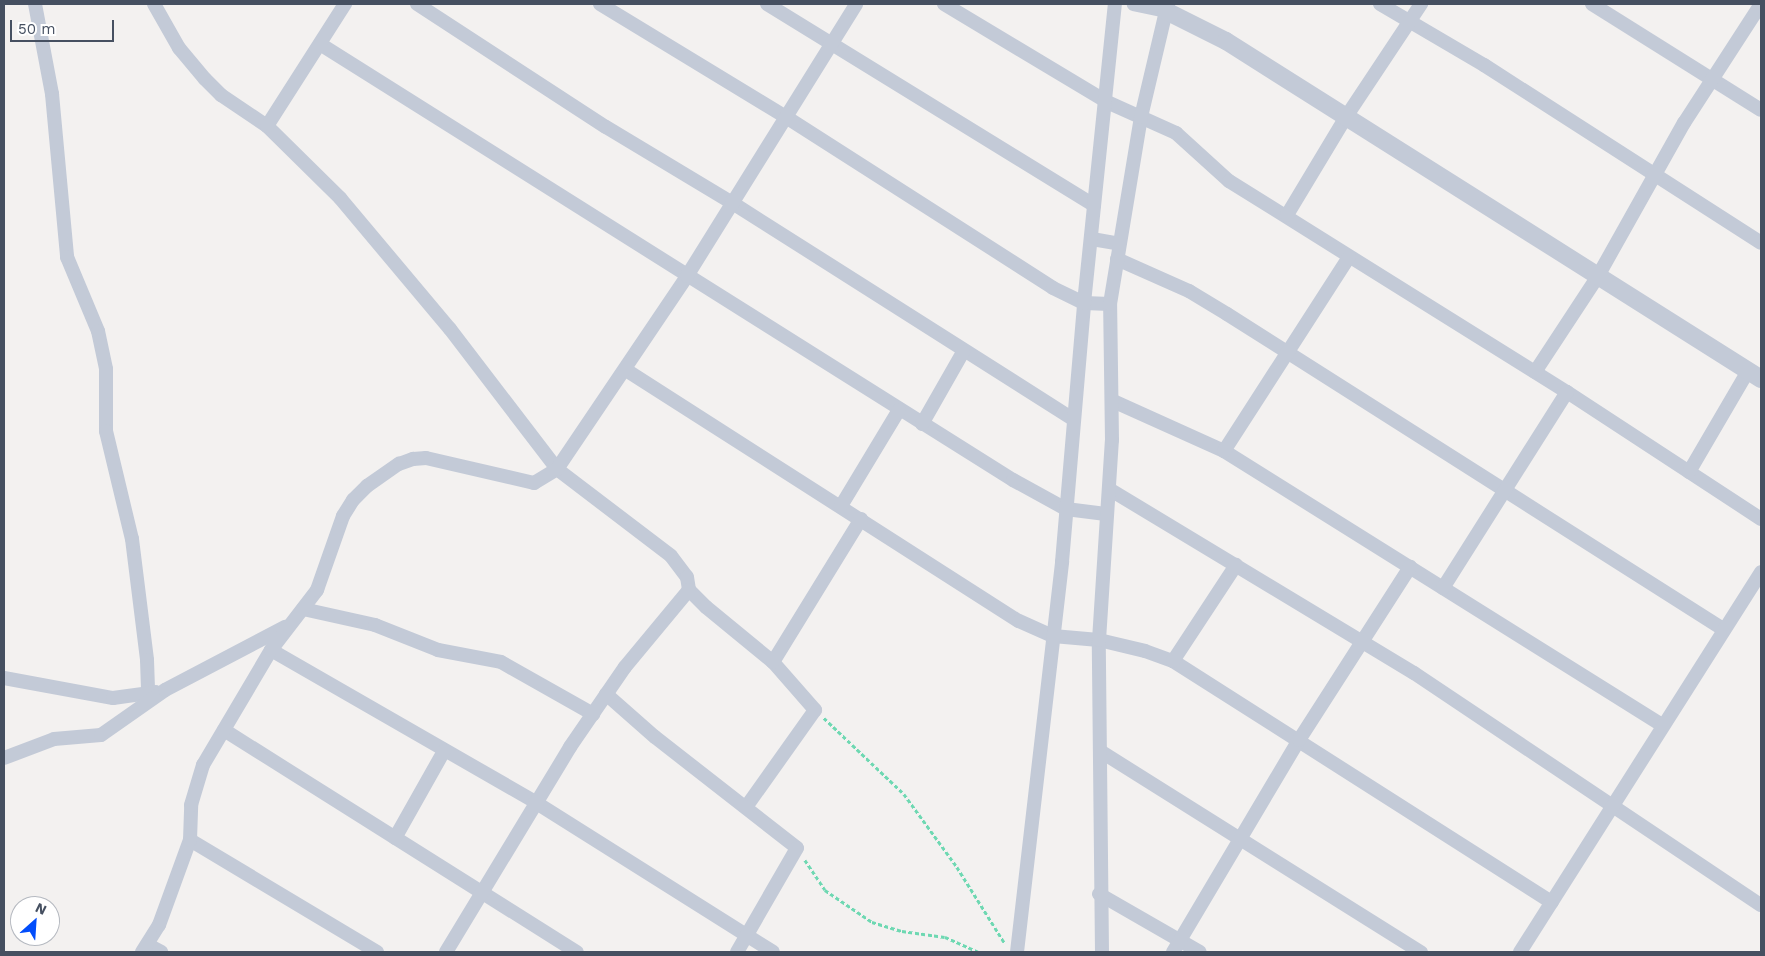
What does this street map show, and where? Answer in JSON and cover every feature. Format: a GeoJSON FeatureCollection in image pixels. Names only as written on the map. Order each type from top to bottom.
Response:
{"type":"FeatureCollection","features":[{"type":"Feature","properties":{"kind":"street"},"geometry":{"type":"LineString","coordinates":[[35,4],[52,94],[67,257],[98,331],[106,369],[106,431],[132,539],[147,660],[148,694]]}},
{"type":"Feature","properties":{"kind":"street"},"geometry":{"type":"LineString","coordinates":[[154,4],[179,48],[204,79],[267,126],[309,164],[395,262],[557,469],[671,556],[687,577],[689,590],[706,607],[773,662],[815,710],[746,807]]}},
{"type":"Feature","properties":{"kind":"street"},"geometry":{"type":"LineString","coordinates":[[267,126],[345,4]]}},
{"type":"Feature","properties":{"kind":"street"},"geometry":{"type":"LineString","coordinates":[[417,4],[606,127],[732,202],[963,352],[1074,420]]}},
{"type":"Feature","properties":{"kind":"street"},"geometry":{"type":"LineString","coordinates":[[600,4],[786,117],[1023,269],[1084,304],[1110,304]]}},
{"type":"Feature","properties":{"kind":"street"},"geometry":{"type":"LineString","coordinates":[[767,4],[1094,205]]}},
{"type":"Feature","properties":{"kind":"street"},"geometry":{"type":"LineString","coordinates":[[161,952],[145,949],[159,925],[190,840],[196,786],[203,765],[271,650],[286,627],[303,609],[325,572],[343,516],[353,500],[368,486],[399,464],[426,458],[534,483],[557,469],[626,370],[687,276],[856,4]]}},
{"type":"Feature","properties":{"kind":"street"},"geometry":{"type":"LineString","coordinates":[[944,4],[1107,102],[1176,133],[1229,181],[1568,392],[1761,520]]}},
{"type":"Feature","properties":{"kind":"street"},"geometry":{"type":"LineString","coordinates":[[1012,949],[1053,636],[1094,205],[1107,102],[1115,4]]}},
{"type":"Feature","properties":{"kind":"street"},"geometry":{"type":"LineString","coordinates":[[1134,4],[1166,8],[1205,28],[1755,375],[1689,472]]}},
{"type":"Feature","properties":{"kind":"street"},"geometry":{"type":"LineString","coordinates":[[1380,4],[1484,65],[1761,243]]}},
{"type":"Feature","properties":{"kind":"street"},"geometry":{"type":"LineString","coordinates":[[1286,215],[1346,116],[1421,4]]}},
{"type":"Feature","properties":{"kind":"street"},"geometry":{"type":"LineString","coordinates":[[1592,4],[1761,110]]}},
{"type":"Feature","properties":{"kind":"street"},"geometry":{"type":"LineString","coordinates":[[1535,372],[1598,276],[1653,174],[1760,4]]}},
{"type":"Feature","properties":{"kind":"street"},"geometry":{"type":"LineString","coordinates":[[1102,952],[1099,894],[1099,640],[1113,402],[1110,304],[1141,117],[1166,8]]}},
{"type":"Feature","properties":{"kind":"street"},"geometry":{"type":"LineString","coordinates":[[320,44],[922,424],[1066,509],[1106,514]]}},
{"type":"Feature","properties":{"kind":"street"},"geometry":{"type":"LineString","coordinates":[[1092,238],[1120,244]]}},
{"type":"Feature","properties":{"kind":"street"},"geometry":{"type":"LineString","coordinates":[[1224,451],[1285,353],[1349,256]]}},
{"type":"Feature","properties":{"kind":"street"},"geometry":{"type":"LineString","coordinates":[[1117,259],[1189,291],[1723,629]]}},
{"type":"Feature","properties":{"kind":"street"},"geometry":{"type":"LineString","coordinates":[[922,424],[963,352]]}},
{"type":"Feature","properties":{"kind":"street"},"geometry":{"type":"LineString","coordinates":[[626,370],[987,601],[1053,636],[1099,640],[1145,651],[1173,661],[1552,902]]}},
{"type":"Feature","properties":{"kind":"street"},"geometry":{"type":"LineString","coordinates":[[1443,588],[1568,392]]}},
{"type":"Feature","properties":{"kind":"street"},"geometry":{"type":"LineString","coordinates":[[1113,402],[1224,451],[1662,725]]}},
{"type":"Feature","properties":{"kind":"street"},"geometry":{"type":"LineString","coordinates":[[841,506],[899,410]]}},
{"type":"Feature","properties":{"kind":"street"},"geometry":{"type":"LineString","coordinates":[[1109,489],[1361,641],[1761,905]]}},
{"type":"Feature","properties":{"kind":"street"},"geometry":{"type":"LineString","coordinates":[[773,662],[861,519]]}},
{"type":"Feature","properties":{"kind":"street"},"geometry":{"type":"LineString","coordinates":[[1173,661],[1236,565]]}},
{"type":"Feature","properties":{"kind":"street"},"geometry":{"type":"LineString","coordinates":[[1177,946],[1299,740],[1410,567]]}},
{"type":"Feature","properties":{"kind":"street"},"geometry":{"type":"LineString","coordinates":[[1520,952],[1662,725],[1761,572]]}},
{"type":"Feature","properties":{"kind":"street"},"geometry":{"type":"LineString","coordinates":[[446,952],[534,802],[606,694],[689,590]]}},
{"type":"Feature","properties":{"kind":"street"},"geometry":{"type":"LineString","coordinates":[[303,609],[375,625],[438,650],[500,662],[593,714]]}},
{"type":"Feature","properties":{"kind":"street"},"geometry":{"type":"LineString","coordinates":[[4,758],[54,739],[101,735],[165,690],[286,627]]}},
{"type":"Feature","properties":{"kind":"street"},"geometry":{"type":"LineString","coordinates":[[271,650],[534,802],[613,855],[773,952]]}},
{"type":"Feature","properties":{"kind":"street"},"geometry":{"type":"LineString","coordinates":[[4,678],[113,698],[165,690]]}},
{"type":"Feature","properties":{"kind":"street"},"geometry":{"type":"LineString","coordinates":[[606,694],[655,737],[797,848],[737,952]]}},
{"type":"Feature","properties":{"kind":"street"},"geometry":{"type":"LineString","coordinates":[[224,730],[577,952]]}},
{"type":"Feature","properties":{"kind":"street"},"geometry":{"type":"LineString","coordinates":[[395,838],[444,751]]}},
{"type":"Feature","properties":{"kind":"street"},"geometry":{"type":"LineString","coordinates":[[1100,751],[1421,952]]}},
{"type":"Feature","properties":{"kind":"street"},"geometry":{"type":"LineString","coordinates":[[190,840],[377,952]]}},
{"type":"Feature","properties":{"kind":"street"},"geometry":{"type":"LineString","coordinates":[[1099,894],[1177,946],[1200,952]]}},
{"type":"Feature","properties":{"kind":"path"},"geometry":{"type":"LineString","coordinates":[[815,710],[904,794],[957,867],[1012,949]]}},
{"type":"Feature","properties":{"kind":"path"},"geometry":{"type":"LineString","coordinates":[[797,848],[825,890],[872,922],[902,931],[945,937],[978,952]]}}]}
